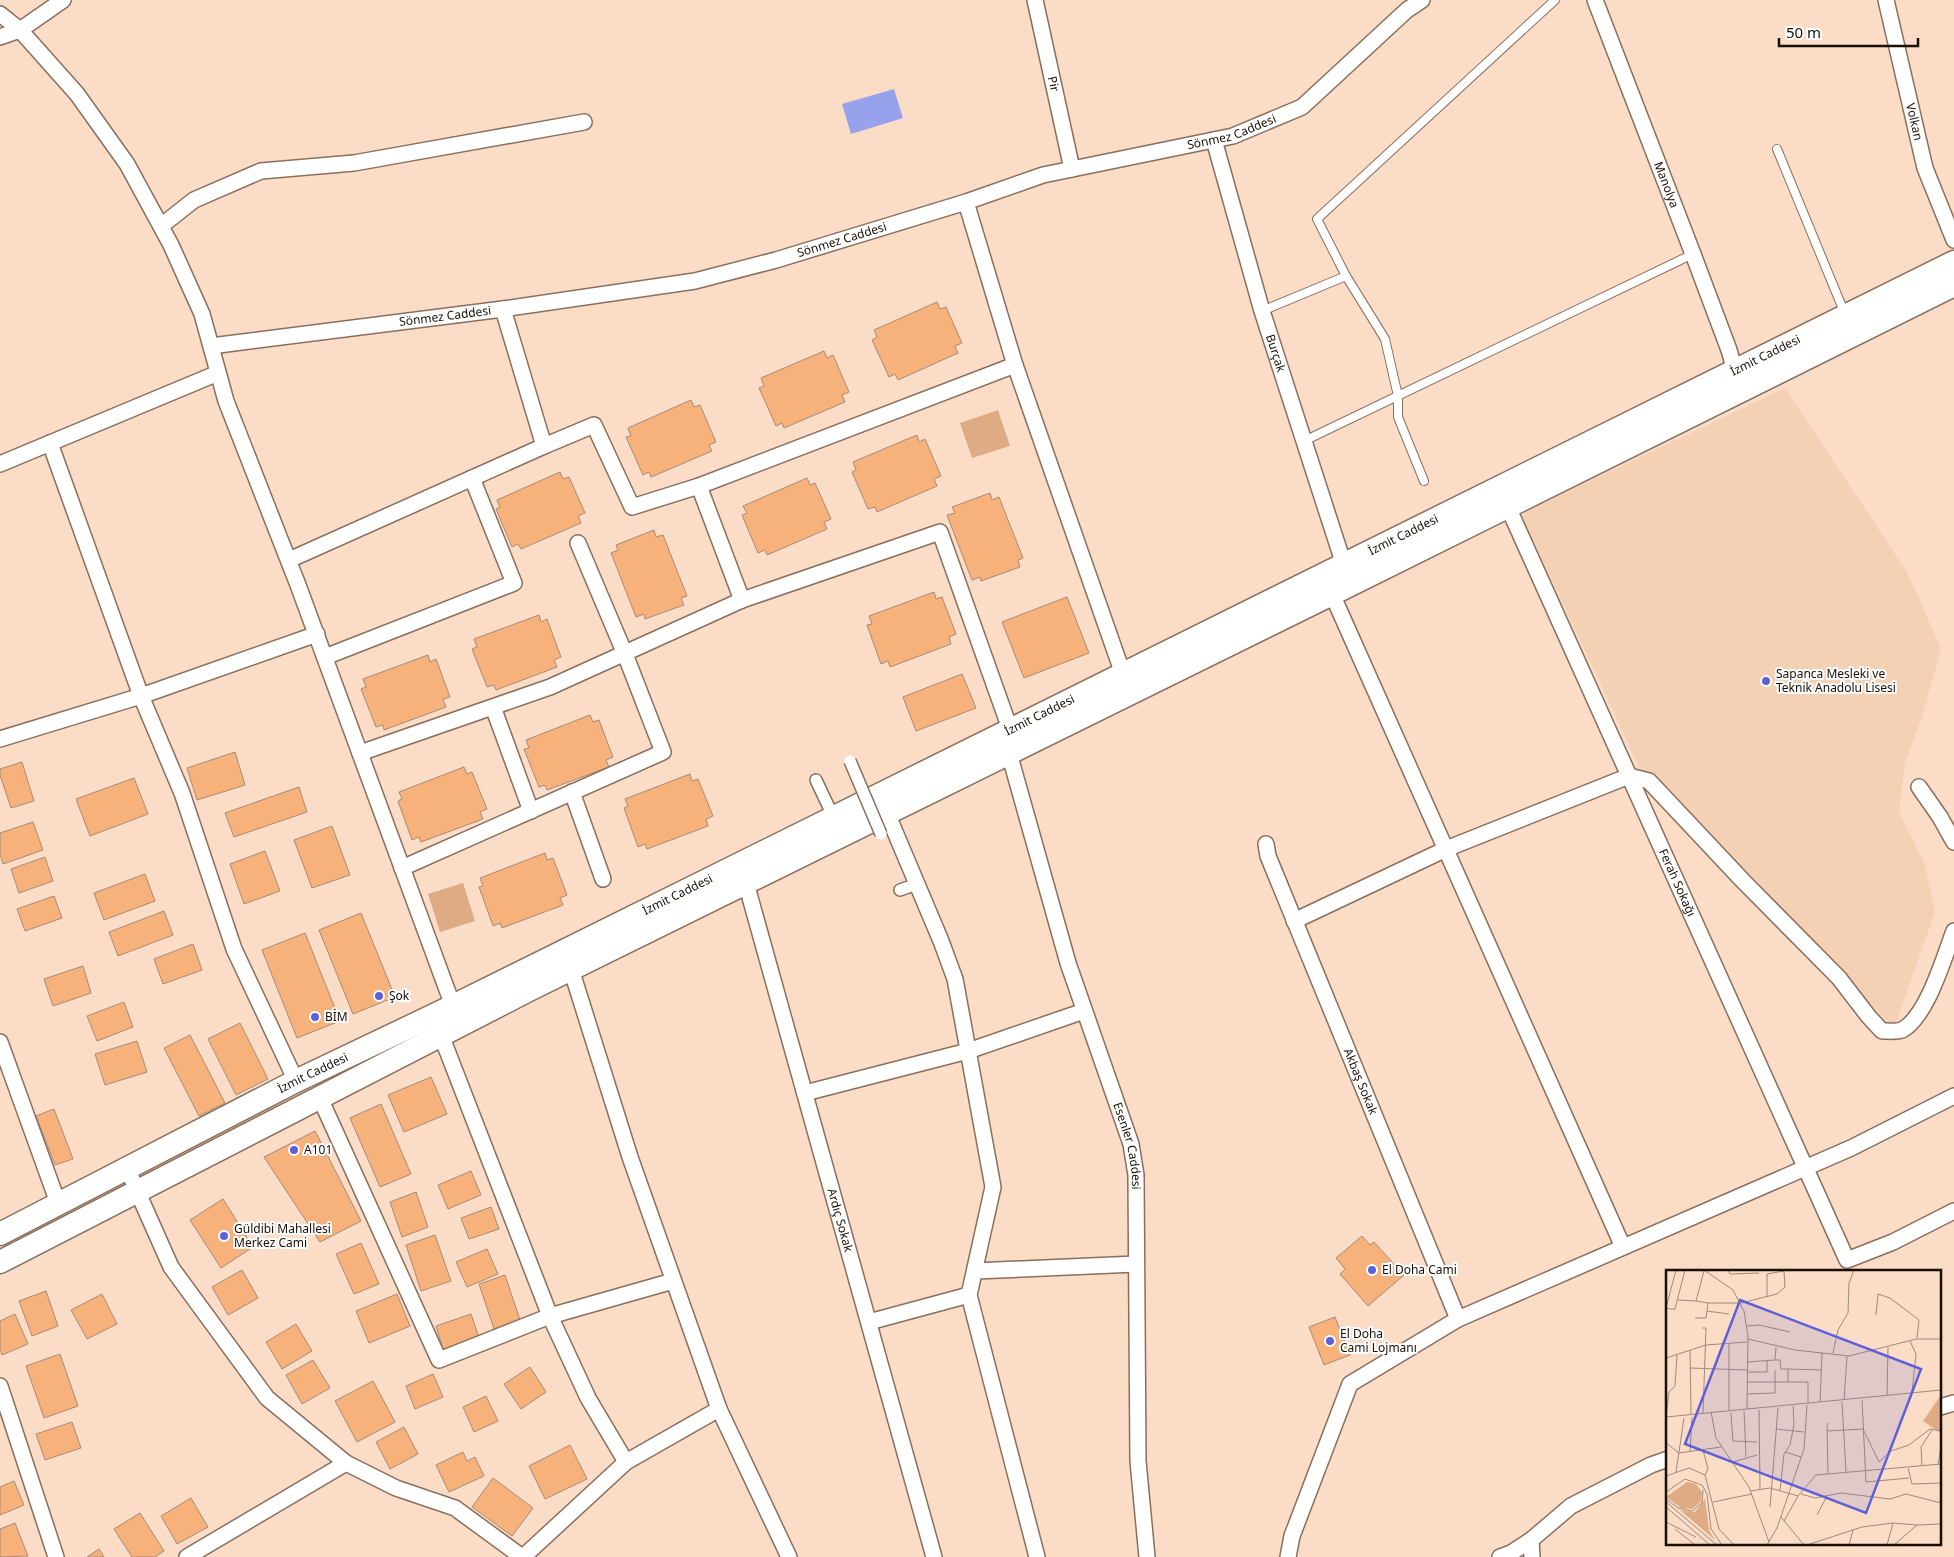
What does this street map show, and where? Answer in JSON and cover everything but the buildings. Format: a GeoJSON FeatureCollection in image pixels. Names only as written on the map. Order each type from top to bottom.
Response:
{"type":"FeatureCollection","features":[{"type":"Feature","properties":{"kind":"main road","name":"İzmit Caddesi"},"geometry":{"type":"LineString","coordinates":[[0,1234],[296,1081],[453,1006],[1954,262]]}},
{"type":"Feature","properties":{"kind":"main road","name":"İzmit Caddesi"},"geometry":{"type":"LineString","coordinates":[[0,1262],[571,969],[746,883],[884,824],[1009,753],[1954,285]]}},
{"type":"Feature","properties":{"kind":"street"},"geometry":{"type":"LineString","coordinates":[[0,38],[20,30],[63,0]]}},
{"type":"Feature","properties":{"kind":"street","name":"Pir"},"geometry":{"type":"LineString","coordinates":[[1035,0],[1072,169]]}},
{"type":"Feature","properties":{"kind":"street","name":"Sönmez Caddesi"},"geometry":{"type":"LineString","coordinates":[[211,346],[503,310],[695,281],[776,260],[966,202],[1043,175],[1232,136],[1302,107],[1407,10],[1422,0]]}},
{"type":"Feature","properties":{"kind":"street","name":"Manolya"},"geometry":{"type":"LineString","coordinates":[[1594,0],[1693,254],[1729,350],[1734,371]]}},
{"type":"Feature","properties":{"kind":"street","name":"Volkan"},"geometry":{"type":"LineString","coordinates":[[1886,0],[1926,168],[1954,240]]}},
{"type":"Feature","properties":{"kind":"street"},"geometry":{"type":"LineString","coordinates":[[0,14],[20,30],[77,94],[128,164],[161,226],[202,314],[226,401],[325,657],[453,1006]]}},
{"type":"Feature","properties":{"kind":"street"},"geometry":{"type":"LineString","coordinates":[[161,226],[194,200],[262,171],[354,163],[584,122]]}},
{"type":"Feature","properties":{"kind":"street","name":"Burçak"},"geometry":{"type":"LineString","coordinates":[[1214,140],[1262,311],[1344,565]]}},
{"type":"Feature","properties":{"kind":"street"},"geometry":{"type":"LineString","coordinates":[[966,202],[1015,365],[1123,674]]}},
{"type":"Feature","properties":{"kind":"street"},"geometry":{"type":"LineString","coordinates":[[503,310],[544,446]]}},
{"type":"Feature","properties":{"kind":"street"},"geometry":{"type":"LineString","coordinates":[[288,560],[594,425],[632,508],[698,486],[1015,365]]}},
{"type":"Feature","properties":{"kind":"street"},"geometry":{"type":"LineString","coordinates":[[0,464],[218,373]]}},
{"type":"Feature","properties":{"kind":"street"},"geometry":{"type":"LineString","coordinates":[[50,443],[141,696],[182,793],[234,949],[296,1081]]}},
{"type":"Feature","properties":{"kind":"street"},"geometry":{"type":"LineString","coordinates":[[325,657],[514,583],[472,478]]}},
{"type":"Feature","properties":{"kind":"street"},"geometry":{"type":"LineString","coordinates":[[698,486],[742,600]]}},
{"type":"Feature","properties":{"kind":"street","name":"Ferah Sokağı"},"geometry":{"type":"LineString","coordinates":[[1508,507],[1847,1260],[1893,1242],[1954,1211]]}},
{"type":"Feature","properties":{"kind":"street"},"geometry":{"type":"LineString","coordinates":[[360,753],[550,688],[742,600],[940,532],[1010,729]]}},
{"type":"Feature","properties":{"kind":"street"},"geometry":{"type":"LineString","coordinates":[[402,868],[663,752],[625,654],[578,543]]}},
{"type":"Feature","properties":{"kind":"street"},"geometry":{"type":"LineString","coordinates":[[1332,594],[1622,1247]]}},
{"type":"Feature","properties":{"kind":"street"},"geometry":{"type":"LineString","coordinates":[[0,739],[141,696],[316,634]]}},
{"type":"Feature","properties":{"kind":"street"},"geometry":{"type":"LineString","coordinates":[[493,707],[531,811]]}},
{"type":"Feature","properties":{"kind":"street","name":"Esenler Caddesi"},"geometry":{"type":"LineString","coordinates":[[1009,753],[1068,963],[1131,1144],[1136,1175],[1138,1461],[1147,1557]]}},
{"type":"Feature","properties":{"kind":"street"},"geometry":{"type":"LineString","coordinates":[[850,761],[917,884],[942,941],[955,979],[993,1188],[969,1295],[1037,1557]]}},
{"type":"Feature","properties":{"kind":"street"},"geometry":{"type":"LineString","coordinates":[[1294,921],[1446,850],[1629,776],[1649,781],[1750,889],[1840,978],[1882,1031],[1901,1031],[1918,1016],[1935,981],[1954,931]]}},
{"type":"Feature","properties":{"kind":"street"},"geometry":{"type":"LineString","coordinates":[[816,780],[833,816]]}},
{"type":"Feature","properties":{"kind":"street"},"geometry":{"type":"LineString","coordinates":[[1919,786],[1954,842]]}},
{"type":"Feature","properties":{"kind":"street"},"geometry":{"type":"LineString","coordinates":[[572,792],[603,879]]}},
{"type":"Feature","properties":{"kind":"street","name":"Akbaş Sokak"},"geometry":{"type":"LineString","coordinates":[[1266,844],[1268,856],[1294,921],[1458,1319]]}},
{"type":"Feature","properties":{"kind":"street","name":"Ardıç Sokak"},"geometry":{"type":"LineString","coordinates":[[746,883],[934,1557]]}},
{"type":"Feature","properties":{"kind":"street"},"geometry":{"type":"LineString","coordinates":[[900,890],[917,884]]}},
{"type":"Feature","properties":{"kind":"street"},"geometry":{"type":"LineString","coordinates":[[571,969],[630,1157],[719,1409],[789,1557]]}},
{"type":"Feature","properties":{"kind":"street"},"geometry":{"type":"LineString","coordinates":[[805,1093],[968,1051],[1084,1011]]}},
{"type":"Feature","properties":{"kind":"street"},"geometry":{"type":"LineString","coordinates":[[441,1036],[550,1316],[588,1398],[626,1462]]}},
{"type":"Feature","properties":{"kind":"street"},"geometry":{"type":"LineString","coordinates":[[0,1042],[58,1203]]}},
{"type":"Feature","properties":{"kind":"street"},"geometry":{"type":"LineString","coordinates":[[1288,1557],[1292,1536],[1350,1384],[1458,1319],[1851,1148],[1954,1096]]}},
{"type":"Feature","properties":{"kind":"street"},"geometry":{"type":"LineString","coordinates":[[320,1098],[439,1360],[550,1316],[673,1281]]}},
{"type":"Feature","properties":{"kind":"street"},"geometry":{"type":"LineString","coordinates":[[127,1168],[171,1267],[267,1398],[346,1463],[396,1488],[455,1508],[522,1557],[626,1462],[719,1409]]}},
{"type":"Feature","properties":{"kind":"street"},"geometry":{"type":"LineString","coordinates":[[975,1271],[1136,1264]]}},
{"type":"Feature","properties":{"kind":"street"},"geometry":{"type":"LineString","coordinates":[[869,1322],[969,1295]]}},
{"type":"Feature","properties":{"kind":"street"},"geometry":{"type":"LineString","coordinates":[[0,1386],[56,1557]]}},
{"type":"Feature","properties":{"kind":"street"},"geometry":{"type":"LineString","coordinates":[[1500,1557],[1511,1553],[1531,1540],[1571,1506],[1650,1465],[1666,1460]]}},
{"type":"Feature","properties":{"kind":"street"},"geometry":{"type":"LineString","coordinates":[[192,1556],[346,1463]]}},
{"type":"Feature","properties":{"kind":"street"},"geometry":{"type":"LineString","coordinates":[[1531,1540],[1532,1557]]}},
{"type":"Feature","properties":{"kind":"lane"},"geometry":{"type":"LineString","coordinates":[[1424,481],[1398,418],[1398,396],[1385,339],[1346,276],[1317,219],[1555,0]]}},
{"type":"Feature","properties":{"kind":"lane"},"geometry":{"type":"LineString","coordinates":[[1778,149],[1846,315]]}},
{"type":"Feature","properties":{"kind":"lane"},"geometry":{"type":"LineString","coordinates":[[1304,441],[1693,254]]}},
{"type":"Feature","properties":{"kind":"lane"},"geometry":{"type":"LineString","coordinates":[[1262,311],[1346,276]]}},
{"type":"Feature","properties":{"kind":"shaded area","name":"Sapanca Mesleki ve Teknik Anadolu Lisesi"},"geometry":{"type":"Polygon","coordinates":[[[1785,388],[1908,574],[1941,649],[1922,717],[1905,763],[1899,812],[1925,865],[1935,912],[1894,1028],[1644,777],[1521,514],[1785,388]]]}},
{"type":"Feature","properties":{"kind":"shaded area"},"geometry":{"type":"Polygon","coordinates":[[[998,410],[1010,446],[972,458],[960,423],[998,410]]]}},
{"type":"Feature","properties":{"kind":"shaded area"},"geometry":{"type":"Polygon","coordinates":[[[463,883],[475,921],[440,932],[428,894],[463,883]]]}},
{"type":"Feature","properties":{"kind":"water"},"geometry":{"type":"Polygon","coordinates":[[[894,89],[903,118],[851,134],[842,104],[894,89]]]}},
{"type":"Feature","properties":{"kind":"place","name":"Sapanca Mesleki ve Teknik Anadolu Lisesi"},"geometry":{"type":"Point","coordinates":[1766,681]}},
{"type":"Feature","properties":{"kind":"place","name":"Şok"},"geometry":{"type":"Point","coordinates":[379,996]}},
{"type":"Feature","properties":{"kind":"place","name":"BİM"},"geometry":{"type":"Point","coordinates":[315,1017]}},
{"type":"Feature","properties":{"kind":"place","name":"A101"},"geometry":{"type":"Point","coordinates":[294,1150]}},
{"type":"Feature","properties":{"kind":"place","name":"Güldibi Mahallesi Merkez Cami"},"geometry":{"type":"Point","coordinates":[224,1236]}},
{"type":"Feature","properties":{"kind":"place","name":"El Doha Cami"},"geometry":{"type":"Point","coordinates":[1372,1270]}},
{"type":"Feature","properties":{"kind":"place","name":"El Doha Cami Lojmanı"},"geometry":{"type":"Point","coordinates":[1330,1341]}}]}
